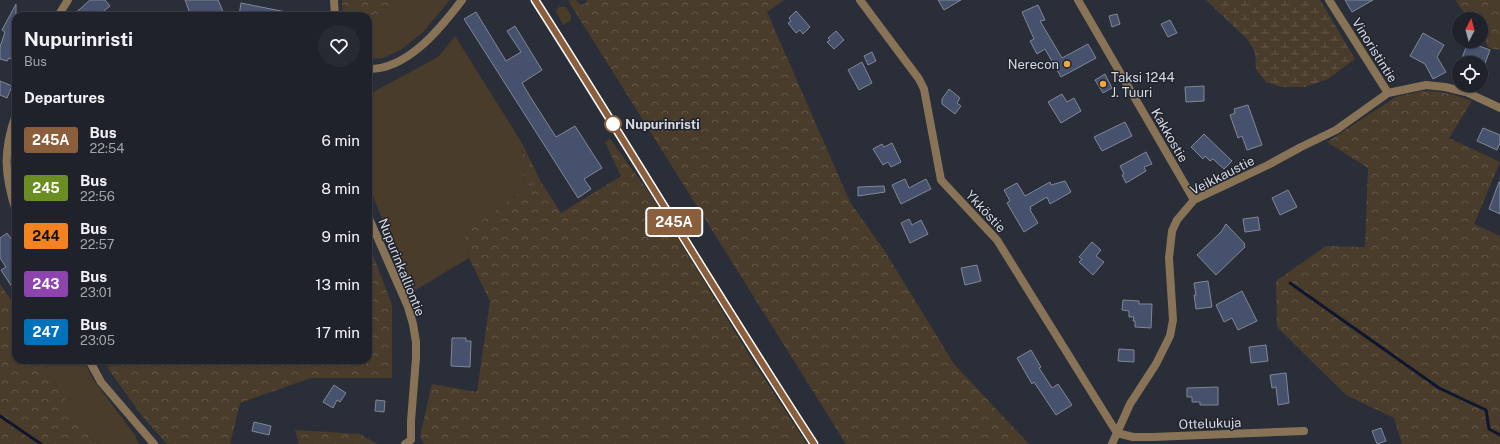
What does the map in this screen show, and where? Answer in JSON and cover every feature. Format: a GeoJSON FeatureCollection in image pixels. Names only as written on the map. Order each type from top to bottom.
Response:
{"type":"FeatureCollection","features":[{"type":"Feature","properties":{"kind":"main road"},"geometry":{"type":"LineString","coordinates":[[535,0],[582,72],[763,365],[814,444]]}},
{"type":"Feature","properties":{"kind":"street"},"geometry":{"type":"LineString","coordinates":[[60,12],[68,0]]}},
{"type":"Feature","properties":{"kind":"street"},"geometry":{"type":"LineString","coordinates":[[334,0],[335,12]]}},
{"type":"Feature","properties":{"kind":"street"},"geometry":{"type":"LineString","coordinates":[[372,69],[386,67],[405,58],[420,47],[447,20],[462,0]]}},
{"type":"Feature","properties":{"kind":"street","name":"Ykköstie"},"geometry":{"type":"LineString","coordinates":[[860,0],[924,89],[940,180],[997,240],[1117,433]]}},
{"type":"Feature","properties":{"kind":"street","name":"Kakkostie"},"geometry":{"type":"LineString","coordinates":[[1078,0],[1194,200]]}},
{"type":"Feature","properties":{"kind":"street","name":"Vinoristintie"},"geometry":{"type":"LineString","coordinates":[[1329,0],[1388,94]]}},
{"type":"Feature","properties":{"kind":"street","name":"Veikkaustie"},"geometry":{"type":"LineString","coordinates":[[1112,444],[1130,404],[1156,364],[1170,336],[1173,320],[1169,258],[1172,231],[1177,220],[1194,200],[1268,165],[1336,130],[1388,94],[1426,85],[1445,87],[1466,92],[1500,108]]}},
{"type":"Feature","properties":{"kind":"street"},"geometry":{"type":"LineString","coordinates":[[12,128],[6,148],[6,164],[12,197]]}},
{"type":"Feature","properties":{"kind":"street","name":"Nupurinkalliontie"},"geometry":{"type":"LineString","coordinates":[[372,225],[408,307],[413,324],[416,342],[416,358],[410,443]]}},
{"type":"Feature","properties":{"kind":"street"},"geometry":{"type":"LineString","coordinates":[[92,364],[102,382],[154,444]]}},
{"type":"Feature","properties":{"kind":"street","name":"Ottelukuja"},"geometry":{"type":"LineString","coordinates":[[1117,433],[1133,437],[1153,437],[1304,431]]}},
{"type":"Feature","properties":{"kind":"green space"},"geometry":{"type":"Polygon","coordinates":[[[342,0],[402,0],[389,13],[372,15],[372,12],[343,12],[342,0]]]}},
{"type":"Feature","properties":{"kind":"green space"},"geometry":{"type":"Polygon","coordinates":[[[402,0],[450,0],[423,32],[402,49],[383,58],[372,48],[372,15],[389,13],[402,0]]]}},
{"type":"Feature","properties":{"kind":"green space"},"geometry":{"type":"Polygon","coordinates":[[[570,0],[576,0],[581,5],[586,3],[587,0],[784,0],[767,12],[850,202],[884,250],[954,364],[1029,444],[846,444],[569,2],[570,0]]]}},
{"type":"Feature","properties":{"kind":"green space"},"geometry":{"type":"Polygon","coordinates":[[[1206,0],[1320,0],[1355,59],[1328,79],[1305,87],[1281,87],[1266,82],[1256,69],[1255,52],[1247,39],[1206,0]]]}},
{"type":"Feature","properties":{"kind":"green space"},"geometry":{"type":"Polygon","coordinates":[[[1455,0],[1500,0],[1500,50],[1488,46],[1488,12],[1464,12],[1455,0]]]}},
{"type":"Feature","properties":{"kind":"green space"},"geometry":{"type":"Polygon","coordinates":[[[559,7],[566,7],[571,15],[571,20],[563,25],[556,11],[559,7]]]}},
{"type":"Feature","properties":{"kind":"green space"},"geometry":{"type":"Polygon","coordinates":[[[455,36],[522,143],[524,189],[465,234],[469,258],[409,294],[406,280],[372,193],[372,93],[438,57],[455,36]]]}},
{"type":"Feature","properties":{"kind":"green space"},"geometry":{"type":"Polygon","coordinates":[[[372,48],[383,58],[372,59],[372,48]]]}},
{"type":"Feature","properties":{"kind":"green space"},"geometry":{"type":"Polygon","coordinates":[[[1422,91],[1447,93],[1472,101],[1449,138],[1500,162],[1474,224],[1500,236],[1500,444],[1402,444],[1394,418],[1346,395],[1277,327],[1276,281],[1326,246],[1365,247],[1368,168],[1327,142],[1396,97],[1422,91]]]}},
{"type":"Feature","properties":{"kind":"green space"},"geometry":{"type":"Polygon","coordinates":[[[610,139],[653,198],[751,358],[807,444],[424,444],[420,436],[432,384],[477,392],[490,301],[469,258],[464,234],[524,189],[541,182],[561,213],[621,176],[605,142],[610,139]]]}},
{"type":"Feature","properties":{"kind":"green space"},"geometry":{"type":"Polygon","coordinates":[[[522,143],[541,182],[524,189],[522,143]]]}},
{"type":"Feature","properties":{"kind":"green space"},"geometry":{"type":"Polygon","coordinates":[[[372,252],[392,305],[392,378],[311,378],[240,403],[230,444],[167,444],[142,416],[107,367],[111,364],[372,364],[372,252]]]}},
{"type":"Feature","properties":{"kind":"green space"},"geometry":{"type":"Polygon","coordinates":[[[0,284],[12,301],[12,364],[45,364],[67,402],[94,441],[98,444],[0,444],[0,284]]]}},
{"type":"Feature","properties":{"kind":"green space"},"geometry":{"type":"Polygon","coordinates":[[[45,364],[86,364],[92,378],[135,435],[139,444],[98,444],[94,441],[80,421],[54,381],[45,364]]]}},
{"type":"Feature","properties":{"kind":"green space"},"geometry":{"type":"Polygon","coordinates":[[[295,430],[360,434],[377,444],[299,444],[295,430]]]}},
{"type":"Feature","properties":{"kind":"building"},"geometry":{"type":"Polygon","coordinates":[[[90,0],[105,0],[110,6],[103,12],[76,12],[90,0]]]}},
{"type":"Feature","properties":{"kind":"building"},"geometry":{"type":"Polygon","coordinates":[[[185,0],[218,0],[223,12],[190,12],[185,0]]]}},
{"type":"Feature","properties":{"kind":"building"},"geometry":{"type":"Polygon","coordinates":[[[938,0],[961,0],[944,10],[938,0]]]}},
{"type":"Feature","properties":{"kind":"building"},"geometry":{"type":"Polygon","coordinates":[[[1345,0],[1373,0],[1352,12],[1345,0]]]}},
{"type":"Feature","properties":{"kind":"building"},"geometry":{"type":"Polygon","coordinates":[[[241,3],[286,12],[240,12],[241,3]]]}},
{"type":"Feature","properties":{"kind":"building"},"geometry":{"type":"Polygon","coordinates":[[[16,4],[16,12],[12,12],[12,59],[9,58],[7,61],[0,59],[0,47],[5,32],[2,30],[16,4]]]}},
{"type":"Feature","properties":{"kind":"building"},"geometry":{"type":"Polygon","coordinates":[[[1038,5],[1045,20],[1040,21],[1062,58],[1088,44],[1096,58],[1061,77],[1045,49],[1037,54],[1030,41],[1034,39],[1022,12],[1038,5]]]}},
{"type":"Feature","properties":{"kind":"building"},"geometry":{"type":"Polygon","coordinates":[[[796,11],[810,27],[803,34],[800,30],[796,33],[788,23],[791,21],[789,18],[796,11]]]}},
{"type":"Feature","properties":{"kind":"building"},"geometry":{"type":"Polygon","coordinates":[[[476,12],[506,61],[521,52],[507,31],[515,26],[542,70],[522,83],[531,98],[556,137],[575,126],[602,168],[584,179],[591,189],[578,198],[464,19],[476,12]]]}},
{"type":"Feature","properties":{"kind":"building"},"geometry":{"type":"Polygon","coordinates":[[[1117,14],[1120,24],[1112,27],[1109,16],[1117,14]]]}},
{"type":"Feature","properties":{"kind":"building"},"geometry":{"type":"Polygon","coordinates":[[[1170,20],[1177,33],[1168,37],[1161,24],[1170,20]]]}},
{"type":"Feature","properties":{"kind":"building"},"geometry":{"type":"Polygon","coordinates":[[[836,31],[844,40],[834,49],[827,42],[830,40],[828,38],[836,31]]]}},
{"type":"Feature","properties":{"kind":"building"},"geometry":{"type":"Polygon","coordinates":[[[1423,33],[1444,45],[1437,57],[1446,72],[1433,79],[1425,64],[1410,56],[1423,33]]]}},
{"type":"Feature","properties":{"kind":"building"},"geometry":{"type":"Polygon","coordinates":[[[1466,48],[1484,48],[1490,50],[1488,56],[1463,56],[1466,48]]]}},
{"type":"Feature","properties":{"kind":"building"},"geometry":{"type":"Polygon","coordinates":[[[872,52],[876,61],[868,65],[864,56],[872,52]]]}},
{"type":"Feature","properties":{"kind":"building"},"geometry":{"type":"Polygon","coordinates":[[[862,62],[872,83],[859,90],[848,70],[862,62]]]}},
{"type":"Feature","properties":{"kind":"building"},"geometry":{"type":"Polygon","coordinates":[[[1105,74],[1112,88],[1103,93],[1095,80],[1105,74]]]}},
{"type":"Feature","properties":{"kind":"building"},"geometry":{"type":"Polygon","coordinates":[[[0,81],[12,86],[7,98],[0,95],[0,81]]]}},
{"type":"Feature","properties":{"kind":"building"},"geometry":{"type":"Polygon","coordinates":[[[1204,86],[1204,101],[1186,102],[1185,87],[1204,86]]]}},
{"type":"Feature","properties":{"kind":"building"},"geometry":{"type":"Polygon","coordinates":[[[949,89],[960,98],[957,103],[961,106],[955,114],[942,104],[942,99],[949,89]]]}},
{"type":"Feature","properties":{"kind":"building"},"geometry":{"type":"Polygon","coordinates":[[[1062,94],[1067,102],[1074,98],[1081,111],[1061,123],[1048,102],[1062,94]]]}},
{"type":"Feature","properties":{"kind":"building"},"geometry":{"type":"Polygon","coordinates":[[[1248,105],[1262,145],[1247,150],[1242,136],[1238,138],[1230,115],[1235,113],[1234,109],[1248,105]]]}},
{"type":"Feature","properties":{"kind":"building"},"geometry":{"type":"Polygon","coordinates":[[[1125,122],[1132,136],[1102,151],[1094,137],[1125,122]]]}},
{"type":"Feature","properties":{"kind":"building"},"geometry":{"type":"Polygon","coordinates":[[[1483,128],[1500,135],[1500,143],[1497,150],[1477,141],[1483,128]]]}},
{"type":"Feature","properties":{"kind":"building"},"geometry":{"type":"Polygon","coordinates":[[[1204,134],[1232,161],[1224,169],[1213,159],[1210,161],[1205,156],[1203,159],[1191,147],[1204,134]]]}},
{"type":"Feature","properties":{"kind":"building"},"geometry":{"type":"Polygon","coordinates":[[[892,143],[901,162],[891,167],[888,162],[883,165],[873,149],[882,144],[884,147],[892,143]]]}},
{"type":"Feature","properties":{"kind":"building"},"geometry":{"type":"Polygon","coordinates":[[[1146,152],[1152,164],[1144,167],[1146,171],[1126,183],[1120,166],[1146,152]]]}},
{"type":"Feature","properties":{"kind":"building"},"geometry":{"type":"Polygon","coordinates":[[[905,179],[909,188],[926,179],[931,189],[901,204],[892,185],[905,179]]]}},
{"type":"Feature","properties":{"kind":"building"},"geometry":{"type":"Polygon","coordinates":[[[1065,181],[1071,192],[1050,204],[1047,197],[1030,207],[1030,210],[1038,223],[1024,232],[1007,203],[1010,201],[1004,190],[1017,183],[1025,196],[1050,182],[1051,185],[1065,181]]]}},
{"type":"Feature","properties":{"kind":"building"},"geometry":{"type":"Polygon","coordinates":[[[1500,182],[1500,214],[1489,209],[1500,182]]]}},
{"type":"Feature","properties":{"kind":"building"},"geometry":{"type":"Polygon","coordinates":[[[884,186],[885,192],[858,196],[858,187],[884,186]]]}},
{"type":"Feature","properties":{"kind":"building"},"geometry":{"type":"Polygon","coordinates":[[[1288,190],[1297,207],[1280,215],[1272,198],[1288,190]]]}},
{"type":"Feature","properties":{"kind":"building"},"geometry":{"type":"Polygon","coordinates":[[[1258,217],[1260,230],[1245,232],[1243,219],[1258,217]]]}},
{"type":"Feature","properties":{"kind":"building"},"geometry":{"type":"Polygon","coordinates":[[[909,219],[912,225],[921,220],[928,234],[910,243],[901,223],[909,219]]]}},
{"type":"Feature","properties":{"kind":"building"},"geometry":{"type":"Polygon","coordinates":[[[1226,224],[1245,244],[1245,247],[1216,275],[1197,255],[1221,232],[1226,224]]]}},
{"type":"Feature","properties":{"kind":"building"},"geometry":{"type":"Polygon","coordinates":[[[7,233],[12,240],[12,287],[1,270],[6,267],[0,258],[0,238],[7,233]]]}},
{"type":"Feature","properties":{"kind":"building"},"geometry":{"type":"Polygon","coordinates":[[[1092,242],[1101,250],[1096,256],[1104,262],[1093,275],[1079,262],[1082,259],[1079,257],[1092,242]]]}},
{"type":"Feature","properties":{"kind":"building"},"geometry":{"type":"Polygon","coordinates":[[[977,265],[981,281],[965,285],[961,268],[977,265]]]}},
{"type":"Feature","properties":{"kind":"building"},"geometry":{"type":"Polygon","coordinates":[[[1208,281],[1212,307],[1196,309],[1194,283],[1208,281]]]}},
{"type":"Feature","properties":{"kind":"building"},"geometry":{"type":"Polygon","coordinates":[[[1242,291],[1257,321],[1238,330],[1232,318],[1224,322],[1216,305],[1242,291]]]}},
{"type":"Feature","properties":{"kind":"building"},"geometry":{"type":"Polygon","coordinates":[[[1123,300],[1139,301],[1139,304],[1152,304],[1151,328],[1135,327],[1135,321],[1133,321],[1134,317],[1129,317],[1129,311],[1122,310],[1123,300]]]}},
{"type":"Feature","properties":{"kind":"building"},"geometry":{"type":"Polygon","coordinates":[[[452,338],[466,338],[466,341],[471,341],[470,367],[451,366],[452,338]]]}},
{"type":"Feature","properties":{"kind":"building"},"geometry":{"type":"Polygon","coordinates":[[[1266,345],[1268,361],[1251,363],[1249,347],[1266,345]]]}},
{"type":"Feature","properties":{"kind":"building"},"geometry":{"type":"Polygon","coordinates":[[[1119,349],[1134,350],[1134,362],[1118,361],[1119,349]]]}},
{"type":"Feature","properties":{"kind":"building"},"geometry":{"type":"Polygon","coordinates":[[[1031,350],[1041,367],[1039,368],[1052,388],[1058,384],[1072,405],[1056,415],[1034,382],[1032,384],[1017,358],[1031,350]]]}},
{"type":"Feature","properties":{"kind":"building"},"geometry":{"type":"Polygon","coordinates":[[[1286,373],[1289,403],[1278,405],[1276,387],[1272,388],[1270,375],[1286,373]]]}},
{"type":"Feature","properties":{"kind":"building"},"geometry":{"type":"Polygon","coordinates":[[[334,385],[346,393],[340,402],[337,400],[333,408],[323,402],[334,385]]]}},
{"type":"Feature","properties":{"kind":"building"},"geometry":{"type":"Polygon","coordinates":[[[1218,387],[1218,405],[1200,405],[1200,402],[1192,402],[1192,397],[1187,397],[1187,388],[1218,387]]]}},
{"type":"Feature","properties":{"kind":"building"},"geometry":{"type":"Polygon","coordinates":[[[376,400],[385,401],[384,412],[375,411],[376,400]]]}},
{"type":"Feature","properties":{"kind":"building"},"geometry":{"type":"Polygon","coordinates":[[[254,422],[271,426],[269,435],[252,431],[254,422]]]}},
{"type":"Feature","properties":{"kind":"building"},"geometry":{"type":"Polygon","coordinates":[[[1381,428],[1386,441],[1377,444],[1372,431],[1381,428]]]}},
{"type":"Feature","properties":{"kind":"waterway"},"geometry":{"type":"LineString","coordinates":[[1290,283],[1439,388],[1486,410],[1489,429],[1500,435]]}},
{"type":"Feature","properties":{"kind":"waterway"},"geometry":{"type":"LineString","coordinates":[[0,416],[41,444]]}},
{"type":"Feature","properties":{"kind":"bus line","name":"245A"},"geometry":{"type":"LineString","coordinates":[[535,0],[582,72],[613,124],[814,444]]}},
{"type":"Feature","properties":{"kind":"place","name":"Nerecon"},"geometry":{"type":"Point","coordinates":[1067,64]}},
{"type":"Feature","properties":{"kind":"place","name":"Taksi 1244 J. Tuuri"},"geometry":{"type":"Point","coordinates":[1103,84]}},
{"type":"Feature","properties":{"kind":"place","name":"Nupurinristi"},"geometry":{"type":"Point","coordinates":[613,124]}}]}
